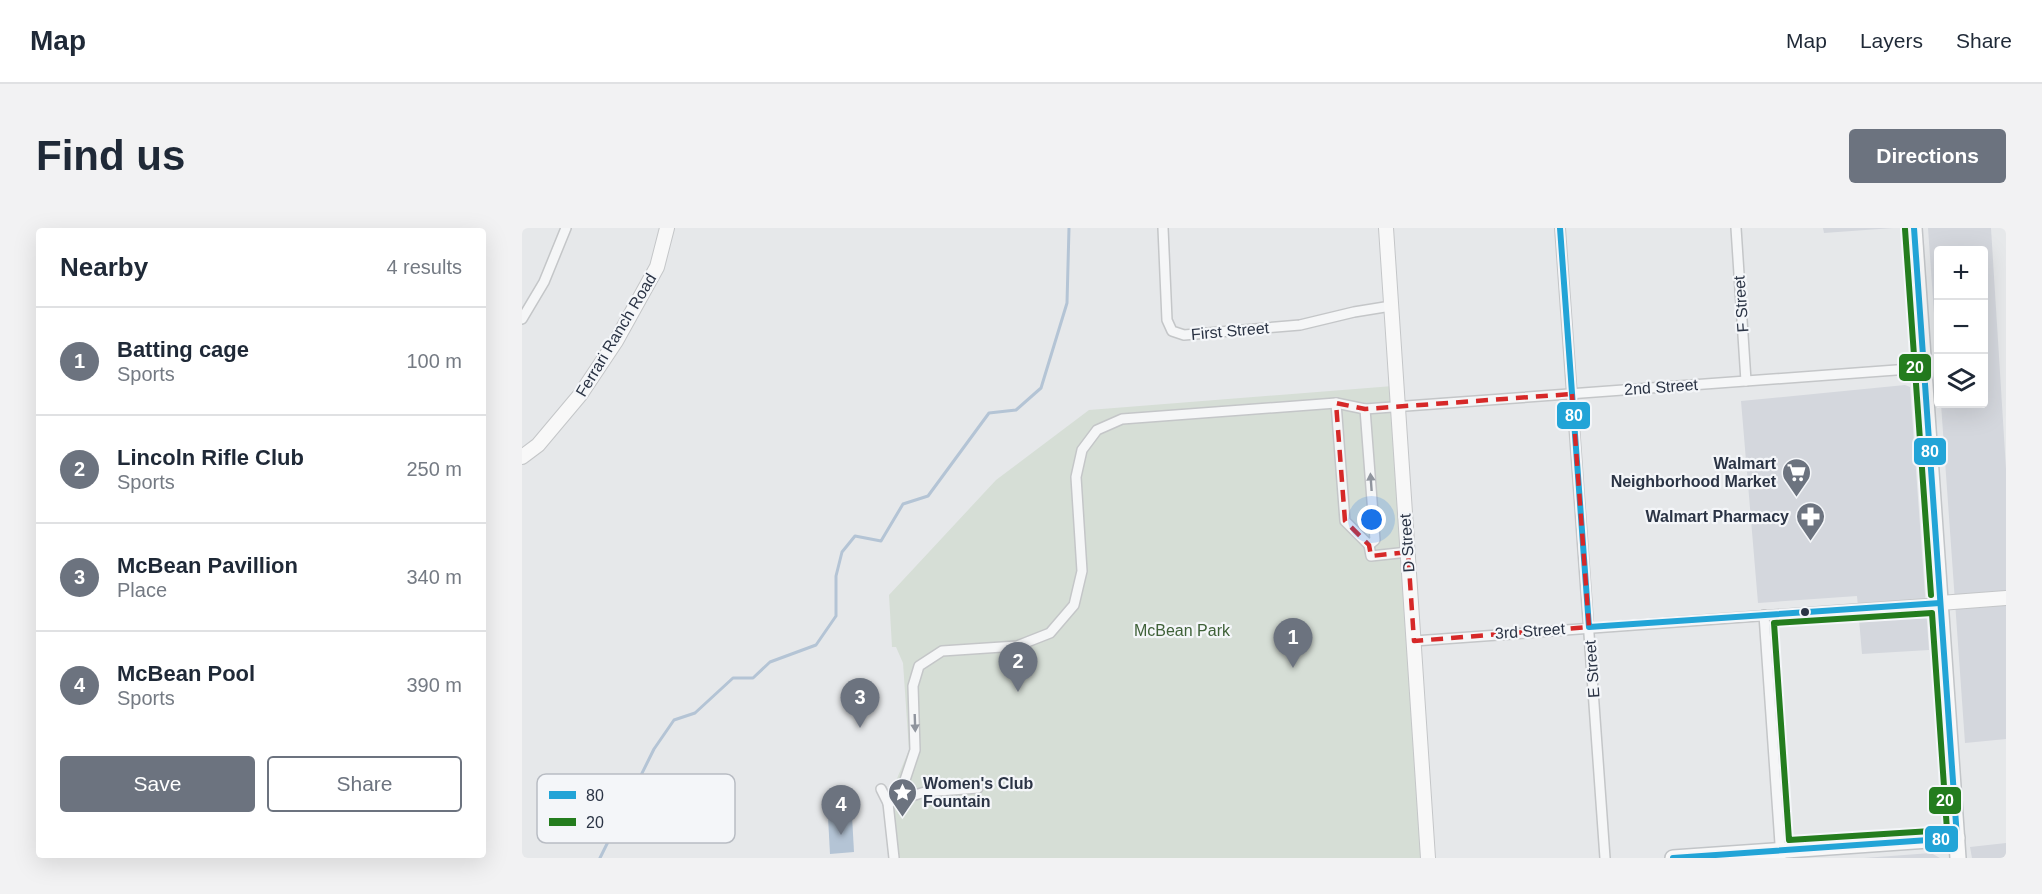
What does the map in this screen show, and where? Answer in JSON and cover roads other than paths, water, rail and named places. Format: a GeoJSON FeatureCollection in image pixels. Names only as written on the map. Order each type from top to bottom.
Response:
{"type":"FeatureCollection","features":[{"type":"Feature","properties":{"kind":"main road"},"geometry":{"type":"LineString","coordinates":[[1914,228],[1958,858]]}},
{"type":"Feature","properties":{"kind":"main road"},"geometry":{"type":"LineString","coordinates":[[1673,858],[1781,854],[1957,838]]}},
{"type":"Feature","properties":{"kind":"street"},"geometry":{"type":"LineString","coordinates":[[522,319],[544,282],[567,228]]}},
{"type":"Feature","properties":{"kind":"street","name":"Ferrari Ranch Road"},"geometry":{"type":"LineString","coordinates":[[522,457],[538,445],[580,395],[616,341],[657,267],[667,228]]}},
{"type":"Feature","properties":{"kind":"street","name":"First Street"},"geometry":{"type":"LineString","coordinates":[[1163,228],[1167,320],[1173,331],[1185,335],[1300,325],[1391,306]]}},
{"type":"Feature","properties":{"kind":"street","name":"D Street"},"geometry":{"type":"LineString","coordinates":[[1386,228],[1428,858]]}},
{"type":"Feature","properties":{"kind":"street","name":"E Street"},"geometry":{"type":"LineString","coordinates":[[1560,228],[1605,858]]}},
{"type":"Feature","properties":{"kind":"street","name":"F Street"},"geometry":{"type":"LineString","coordinates":[[1736,228],[1746,381]]}},
{"type":"Feature","properties":{"kind":"street","name":"2nd Street"},"geometry":{"type":"LineString","coordinates":[[893,802],[915,750],[913,686],[919,666],[942,651],[1017,646],[1050,633],[1074,605],[1082,571],[1076,477],[1082,450],[1096,430],[1122,419],[1336,403],[1365,409],[1398,407],[1923,368]]}},
{"type":"Feature","properties":{"kind":"street"},"geometry":{"type":"LineString","coordinates":[[1336,403],[1345,521],[1369,545],[1371,556],[1408,552]]}},
{"type":"Feature","properties":{"kind":"street"},"geometry":{"type":"LineString","coordinates":[[1365,409],[1375,540],[1369,545]]}},
{"type":"Feature","properties":{"kind":"street","name":"3rd Street"},"geometry":{"type":"LineString","coordinates":[[1414,641],[2006,598]]}},
{"type":"Feature","properties":{"kind":"street"},"geometry":{"type":"LineString","coordinates":[[1764,615],[1781,854]]}},
{"type":"Feature","properties":{"kind":"street"},"geometry":{"type":"LineString","coordinates":[[893,802],[925,792],[978,788]]}},
{"type":"Feature","properties":{"kind":"street"},"geometry":{"type":"LineString","coordinates":[[881,789],[893,802],[894,858]]}},
{"type":"Feature","properties":{"kind":"water"},"geometry":{"type":"Polygon","coordinates":[[[852,816],[854,852],[830,854],[828,817],[852,816]]]}},
{"type":"Feature","properties":{"kind":"waterway"},"geometry":{"type":"LineString","coordinates":[[642,774],[654,749],[674,720],[695,713],[733,678],[753,678],[770,662],[816,645],[836,616],[836,576],[842,552],[855,536],[881,541],[903,504],[928,496],[989,413],[1016,410],[1041,388],[1067,303],[1069,228]]}},
{"type":"Feature","properties":{"kind":"waterway"},"geometry":{"type":"LineString","coordinates":[[600,858],[607,843]]}},
{"type":"Feature","properties":{"kind":"place","name":"Walmart Neighborhood Market"},"geometry":{"type":"Point","coordinates":[1797,498]}},
{"type":"Feature","properties":{"kind":"place","name":"Walmart Pharmacy"},"geometry":{"type":"Point","coordinates":[1810,542]}},
{"type":"Feature","properties":{"kind":"place","name":"Batting cage"},"geometry":{"type":"Point","coordinates":[1293,668]}},
{"type":"Feature","properties":{"kind":"place","name":"Lincoln Rifle Club"},"geometry":{"type":"Point","coordinates":[1018,692]}},
{"type":"Feature","properties":{"kind":"place","name":"McBean Pavillion"},"geometry":{"type":"Point","coordinates":[860,728]}},
{"type":"Feature","properties":{"kind":"place","name":"Women's Club Fountain"},"geometry":{"type":"Point","coordinates":[902,818]}},
{"type":"Feature","properties":{"kind":"place","name":"McBean Pool"},"geometry":{"type":"Point","coordinates":[841,835]}},
{"type":"Feature","properties":{"kind":"park label","name":"McBean Park"},"geometry":{"type":"Point","coordinates":[1182,630]}}]}
